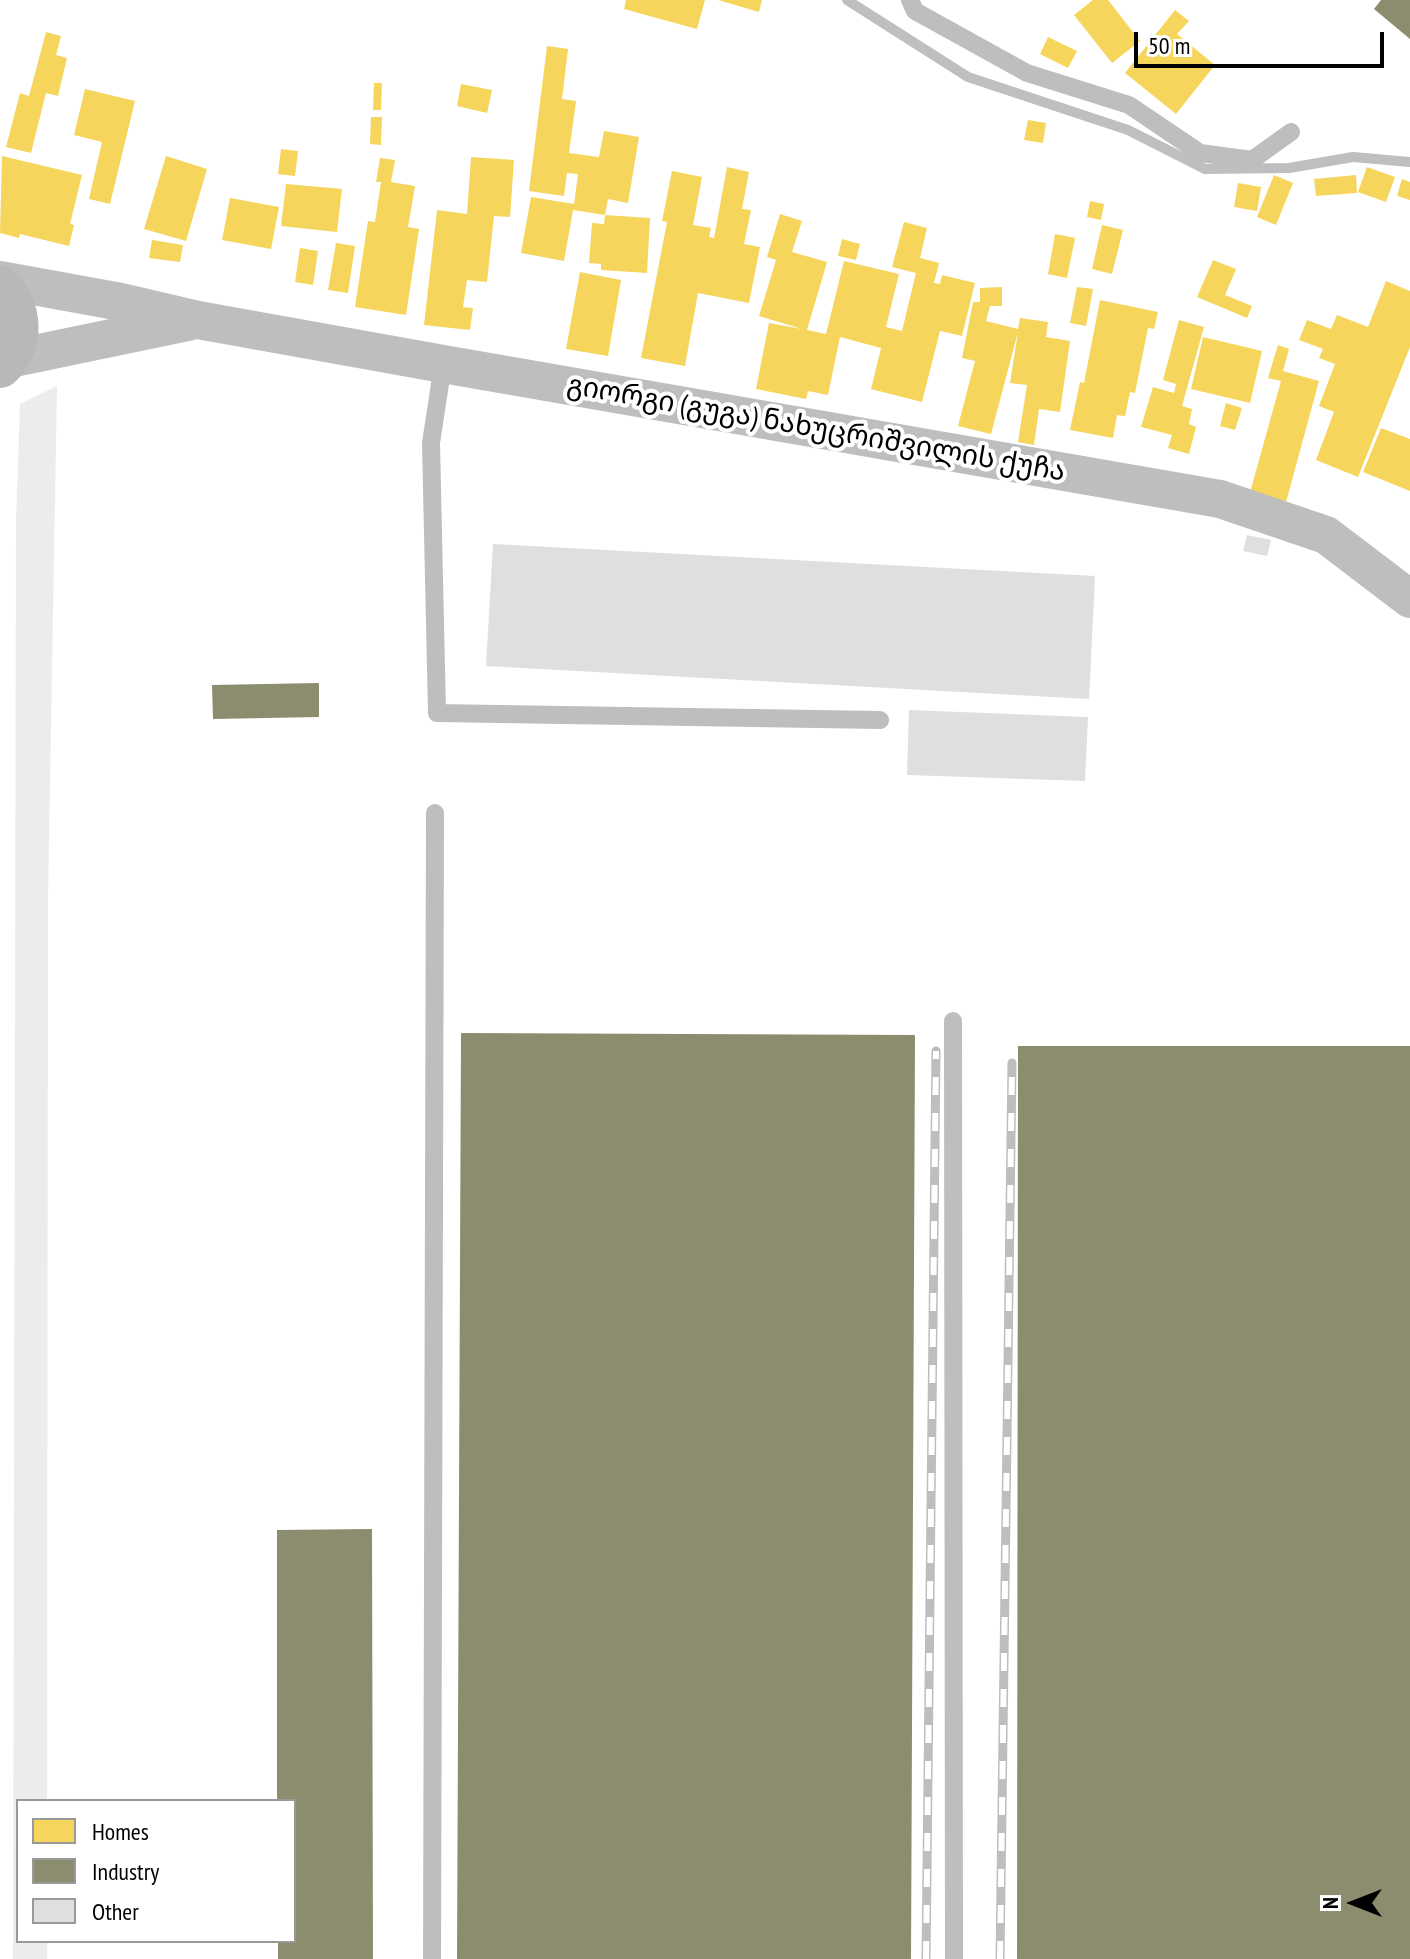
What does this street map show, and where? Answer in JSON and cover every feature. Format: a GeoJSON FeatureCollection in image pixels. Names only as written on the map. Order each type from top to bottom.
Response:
{"type":"FeatureCollection","features":[{"type":"Feature","properties":{"kind":"street","name":"გიორგი (გუგა) ნახუცრიშვილის ქუჩა"},"geometry":{"type":"LineString","coordinates":[[0,280],[198,320],[443,364],[1220,499],[1326,535],[1410,599]]}},
{"type":"Feature","properties":{"kind":"street"},"geometry":{"type":"LineString","coordinates":[[0,288],[9,297],[18,329],[14,346],[3,363]]}},
{"type":"Feature","properties":{"kind":"street","name":"გიორგი (გუგა) ნახუცრიშვილის ქუჩა"},"geometry":{"type":"LineString","coordinates":[[3,363],[198,320]]}},
{"type":"Feature","properties":{"kind":"lane"},"geometry":{"type":"LineString","coordinates":[[910,0],[915,11],[1027,73],[1129,105],[1200,153],[1252,160],[1291,132]]}},
{"type":"Feature","properties":{"kind":"lane"},"geometry":{"type":"LineString","coordinates":[[443,364],[431,443],[437,713],[880,720]]}},
{"type":"Feature","properties":{"kind":"lane"},"geometry":{"type":"LineString","coordinates":[[432,1959],[435,813]]}},
{"type":"Feature","properties":{"kind":"lane"},"geometry":{"type":"LineString","coordinates":[[953,1021],[954,1959]]}},
{"type":"Feature","properties":{"kind":"shaded area"},"geometry":{"type":"Polygon","coordinates":[[[57,386],[48,898],[47,1799],[16,1799],[16,1943],[47,1943],[47,1959],[13,1959],[16,522],[20,404],[57,386]]]}},
{"type":"Feature","properties":{"kind":"building: Homes"},"geometry":{"type":"Polygon","coordinates":[[[626,0],[705,0],[697,29],[624,9],[626,0]]]}},
{"type":"Feature","properties":{"kind":"building: Homes"},"geometry":{"type":"Polygon","coordinates":[[[718,0],[762,0],[759,12],[718,0]]]}},
{"type":"Feature","properties":{"kind":"building: Homes"},"geometry":{"type":"Polygon","coordinates":[[[1093,0],[1108,0],[1140,41],[1112,63],[1074,15],[1093,0]]]}},
{"type":"Feature","properties":{"kind":"building: Homes"},"geometry":{"type":"Polygon","coordinates":[[[1175,10],[1189,21],[1177,34],[1215,65],[1176,114],[1125,73],[1175,10]]]}},
{"type":"Feature","properties":{"kind":"building: Homes"},"geometry":{"type":"Polygon","coordinates":[[[46,32],[61,36],[56,55],[67,58],[58,96],[46,93],[31,153],[6,147],[20,93],[29,96],[46,32]]]}},
{"type":"Feature","properties":{"kind":"building: Homes"},"geometry":{"type":"Polygon","coordinates":[[[1048,37],[1077,51],[1068,68],[1040,54],[1048,37]]]}},
{"type":"Feature","properties":{"kind":"building: Homes"},"geometry":{"type":"Polygon","coordinates":[[[547,46],[568,49],[562,99],[576,101],[569,153],[599,157],[604,131],[639,137],[628,203],[608,199],[605,215],[573,210],[564,261],[521,253],[531,197],[574,204],[578,174],[567,173],[564,196],[529,191],[547,46]]]}},
{"type":"Feature","properties":{"kind":"building: Homes"},"geometry":{"type":"Polygon","coordinates":[[[374,83],[382,83],[381,110],[373,110],[374,83]]]}},
{"type":"Feature","properties":{"kind":"building: Homes"},"geometry":{"type":"Polygon","coordinates":[[[461,84],[492,90],[487,113],[457,106],[461,84]]]}},
{"type":"Feature","properties":{"kind":"building: Homes"},"geometry":{"type":"Polygon","coordinates":[[[85,89],[135,101],[110,204],[89,199],[102,142],[74,135],[85,89]]]}},
{"type":"Feature","properties":{"kind":"building: Homes"},"geometry":{"type":"Polygon","coordinates":[[[371,117],[382,117],[381,145],[370,144],[371,117]]]}},
{"type":"Feature","properties":{"kind":"building: Homes"},"geometry":{"type":"Polygon","coordinates":[[[1028,120],[1046,123],[1043,143],[1024,140],[1028,120]]]}},
{"type":"Feature","properties":{"kind":"building: Homes"},"geometry":{"type":"Polygon","coordinates":[[[281,149],[298,151],[295,176],[278,174],[281,149]]]}},
{"type":"Feature","properties":{"kind":"building: Homes"},"geometry":{"type":"Polygon","coordinates":[[[2,156],[82,175],[70,224],[74,225],[69,246],[20,234],[19,238],[0,233],[2,156]]]}},
{"type":"Feature","properties":{"kind":"building: Homes"},"geometry":{"type":"Polygon","coordinates":[[[166,156],[207,169],[186,241],[144,229],[166,156]]]}},
{"type":"Feature","properties":{"kind":"building: Homes"},"geometry":{"type":"Polygon","coordinates":[[[471,157],[514,160],[510,217],[494,216],[487,282],[467,280],[463,307],[473,308],[470,330],[424,325],[437,210],[467,214],[471,157]]]}},
{"type":"Feature","properties":{"kind":"building: Homes"},"geometry":{"type":"Polygon","coordinates":[[[380,158],[395,160],[391,182],[415,186],[408,227],[419,229],[406,315],[355,307],[368,221],[375,222],[381,182],[376,182],[380,158]]]}},
{"type":"Feature","properties":{"kind":"building: Homes"},"geometry":{"type":"Polygon","coordinates":[[[727,167],[749,172],[742,209],[751,210],[744,244],[760,247],[749,303],[698,293],[685,366],[641,358],[667,222],[662,221],[672,171],[702,177],[693,225],[711,228],[709,237],[714,238],[727,167]]]}},
{"type":"Feature","properties":{"kind":"building: Homes"},"geometry":{"type":"Polygon","coordinates":[[[1367,167],[1395,177],[1386,202],[1358,192],[1367,167]]]}},
{"type":"Feature","properties":{"kind":"building: Homes"},"geometry":{"type":"Polygon","coordinates":[[[1274,175],[1293,183],[1276,225],[1257,217],[1274,175]]]}},
{"type":"Feature","properties":{"kind":"building: Homes"},"geometry":{"type":"Polygon","coordinates":[[[1356,175],[1357,193],[1316,196],[1314,179],[1356,175]]]}},
{"type":"Feature","properties":{"kind":"building: Homes"},"geometry":{"type":"Polygon","coordinates":[[[1402,179],[1410,182],[1410,200],[1397,196],[1402,179]]]}},
{"type":"Feature","properties":{"kind":"building: Homes"},"geometry":{"type":"Polygon","coordinates":[[[1238,183],[1261,187],[1257,211],[1234,207],[1238,183]]]}},
{"type":"Feature","properties":{"kind":"building: Homes"},"geometry":{"type":"Polygon","coordinates":[[[286,184],[342,189],[337,232],[281,226],[286,184]]]}},
{"type":"Feature","properties":{"kind":"building: Homes"},"geometry":{"type":"Polygon","coordinates":[[[230,198],[279,207],[271,249],[222,240],[230,198]]]}},
{"type":"Feature","properties":{"kind":"building: Homes"},"geometry":{"type":"Polygon","coordinates":[[[1090,201],[1104,204],[1101,220],[1087,217],[1090,201]]]}},
{"type":"Feature","properties":{"kind":"building: Homes"},"geometry":{"type":"Polygon","coordinates":[[[780,214],[802,221],[792,252],[827,262],[807,330],[826,334],[844,261],[899,274],[886,327],[902,331],[916,273],[892,267],[904,222],[927,228],[920,258],[939,263],[934,283],[940,284],[942,275],[975,283],[962,336],[940,331],[922,402],[871,389],[881,348],[840,337],[828,395],[808,391],[806,399],[756,389],[769,323],[802,329],[759,316],[776,260],[767,257],[780,214]]]}},
{"type":"Feature","properties":{"kind":"building: Homes"},"geometry":{"type":"Polygon","coordinates":[[[605,215],[650,218],[647,273],[601,270],[601,264],[589,263],[592,223],[604,224],[605,215]]]}},
{"type":"Feature","properties":{"kind":"building: Homes"},"geometry":{"type":"Polygon","coordinates":[[[1102,225],[1123,230],[1112,274],[1092,269],[1102,225]]]}},
{"type":"Feature","properties":{"kind":"building: Homes"},"geometry":{"type":"Polygon","coordinates":[[[1055,234],[1075,238],[1067,278],[1048,274],[1055,234]]]}},
{"type":"Feature","properties":{"kind":"building: Homes"},"geometry":{"type":"Polygon","coordinates":[[[842,239],[860,244],[856,260],[838,256],[842,239]]]}},
{"type":"Feature","properties":{"kind":"building: Homes"},"geometry":{"type":"Polygon","coordinates":[[[152,240],[183,245],[180,262],[149,258],[152,240]]]}},
{"type":"Feature","properties":{"kind":"building: Homes"},"geometry":{"type":"Polygon","coordinates":[[[336,243],[355,246],[348,293],[328,290],[336,243]]]}},
{"type":"Feature","properties":{"kind":"building: Homes"},"geometry":{"type":"Polygon","coordinates":[[[300,248],[318,251],[313,285],[295,282],[300,248]]]}},
{"type":"Feature","properties":{"kind":"building: Homes"},"geometry":{"type":"Polygon","coordinates":[[[1213,260],[1236,269],[1225,295],[1252,306],[1247,318],[1197,297],[1213,260]]]}},
{"type":"Feature","properties":{"kind":"building: Homes"},"geometry":{"type":"Polygon","coordinates":[[[580,272],[621,280],[608,356],[566,349],[580,272]]]}},
{"type":"Feature","properties":{"kind":"building: Homes"},"geometry":{"type":"Polygon","coordinates":[[[1386,281],[1410,291],[1410,347],[1358,477],[1316,460],[1334,412],[1319,406],[1335,364],[1319,358],[1323,349],[1299,340],[1307,320],[1331,329],[1337,315],[1368,327],[1386,281]]]}},
{"type":"Feature","properties":{"kind":"building: Homes"},"geometry":{"type":"Polygon","coordinates":[[[1002,287],[1002,306],[990,306],[986,321],[1018,329],[1020,318],[1048,322],[1046,337],[1070,341],[1060,412],[1039,409],[1034,445],[1018,442],[1027,385],[1010,383],[1018,332],[991,434],[958,426],[975,361],[962,358],[973,302],[980,302],[980,288],[1002,287]]]}},
{"type":"Feature","properties":{"kind":"building: Homes"},"geometry":{"type":"Polygon","coordinates":[[[1077,287],[1093,289],[1086,326],[1070,323],[1077,287]]]}},
{"type":"Feature","properties":{"kind":"building: Homes"},"geometry":{"type":"Polygon","coordinates":[[[1100,300],[1158,312],[1154,329],[1148,328],[1135,393],[1130,392],[1125,416],[1117,415],[1113,438],[1070,430],[1080,382],[1084,383],[1100,300]]]}},
{"type":"Feature","properties":{"kind":"building: Homes"},"geometry":{"type":"Polygon","coordinates":[[[1179,320],[1204,327],[1182,406],[1192,409],[1189,424],[1196,427],[1189,454],[1168,448],[1172,435],[1141,427],[1153,387],[1174,393],[1176,384],[1163,380],[1179,320]]]}},
{"type":"Feature","properties":{"kind":"building: Homes"},"geometry":{"type":"Polygon","coordinates":[[[1203,337],[1262,351],[1250,403],[1191,389],[1203,337]]]}},
{"type":"Feature","properties":{"kind":"building: Homes"},"geometry":{"type":"Polygon","coordinates":[[[1278,345],[1289,349],[1283,371],[1319,381],[1285,506],[1249,496],[1281,381],[1268,378],[1278,345]]]}},
{"type":"Feature","properties":{"kind":"building: Homes"},"geometry":{"type":"Polygon","coordinates":[[[1226,403],[1242,408],[1235,430],[1220,426],[1226,403]]]}},
{"type":"Feature","properties":{"kind":"building: Homes"},"geometry":{"type":"Polygon","coordinates":[[[1381,428],[1410,439],[1410,491],[1363,472],[1381,428]]]}},
{"type":"Feature","properties":{"kind":"building: Industry"},"geometry":{"type":"Polygon","coordinates":[[[1381,0],[1410,0],[1410,39],[1374,9],[1381,0]]]}},
{"type":"Feature","properties":{"kind":"building: Industry"},"geometry":{"type":"Polygon","coordinates":[[[319,683],[319,717],[213,719],[212,685],[319,683]]]}},
{"type":"Feature","properties":{"kind":"building: Industry"},"geometry":{"type":"Polygon","coordinates":[[[461,1033],[915,1035],[911,1959],[457,1959],[461,1033]]]}},
{"type":"Feature","properties":{"kind":"building: Industry"},"geometry":{"type":"Polygon","coordinates":[[[1018,1046],[1410,1046],[1410,1959],[1017,1959],[1018,1046]]]}},
{"type":"Feature","properties":{"kind":"building: Industry"},"geometry":{"type":"Polygon","coordinates":[[[372,1529],[373,1959],[278,1959],[278,1943],[296,1943],[296,1799],[277,1799],[277,1530],[372,1529]]]}},
{"type":"Feature","properties":{"kind":"building: Other"},"geometry":{"type":"Polygon","coordinates":[[[1247,535],[1271,540],[1267,556],[1243,551],[1247,535]]]}},
{"type":"Feature","properties":{"kind":"building: Other"},"geometry":{"type":"Polygon","coordinates":[[[493,544],[1095,576],[1089,699],[486,666],[493,544]]]}},
{"type":"Feature","properties":{"kind":"building: Other"},"geometry":{"type":"Polygon","coordinates":[[[909,710],[1088,717],[1085,781],[907,775],[909,710]]]}},
{"type":"Feature","properties":{"kind":"waterway"},"geometry":{"type":"LineString","coordinates":[[847,0],[968,77],[1128,130],[1205,169],[1289,168],[1353,157],[1410,162]]}},
{"type":"Feature","properties":{"kind":"railway"},"geometry":{"type":"LineString","coordinates":[[926,1959],[936,1051]]}},
{"type":"Feature","properties":{"kind":"railway"},"geometry":{"type":"LineString","coordinates":[[1000,1959],[1012,1063]]}}]}
